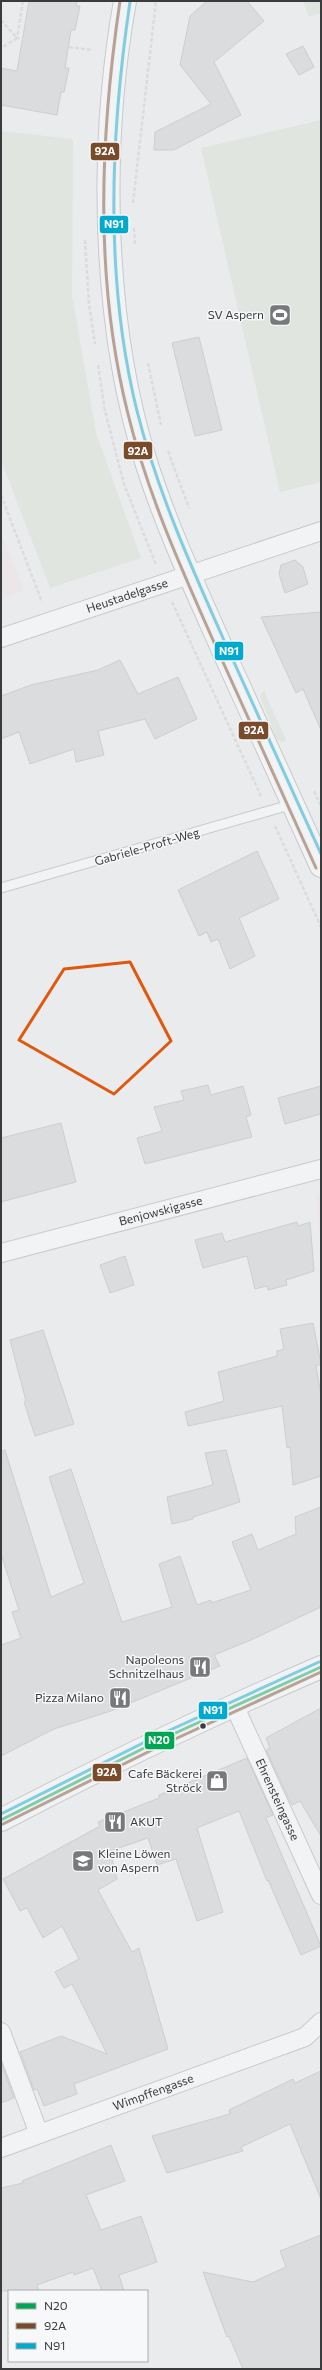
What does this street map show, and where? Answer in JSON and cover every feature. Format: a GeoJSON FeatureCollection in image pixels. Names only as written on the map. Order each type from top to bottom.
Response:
{"type":"FeatureCollection","features":[{"type":"Feature","properties":{"kind":"main road"},"geometry":{"type":"LineString","coordinates":[[126,1],[109,136],[111,243],[120,350],[131,407],[147,465],[188,575],[321,866]]}},
{"type":"Feature","properties":{"kind":"main road"},"geometry":{"type":"LineString","coordinates":[[1,1820],[124,1757],[234,1705],[321,1667]]}},
{"type":"Feature","properties":{"kind":"street","name":"Heustadelgasse"},"geometry":{"type":"LineString","coordinates":[[1,638],[321,532]]}},
{"type":"Feature","properties":{"kind":"street","name":"Benjowskigasse"},"geometry":{"type":"LineString","coordinates":[[1,1253],[321,1169]]}},
{"type":"Feature","properties":{"kind":"street","name":"Ehrensteingasse"},"geometry":{"type":"LineString","coordinates":[[234,1705],[321,1895]]}},
{"type":"Feature","properties":{"kind":"street","name":"Wimpffengasse"},"geometry":{"type":"LineString","coordinates":[[1,2148],[305,2038],[321,2022]]}},
{"type":"Feature","properties":{"kind":"street"},"geometry":{"type":"LineString","coordinates":[[1,2032],[39,2134]]}},
{"type":"Feature","properties":{"kind":"lane","name":"Gabriele-Proft-Weg"},"geometry":{"type":"LineString","coordinates":[[1,888],[292,804]]}},
{"type":"Feature","properties":{"kind":"path"},"geometry":{"type":"LineString","coordinates":[[1,48],[17,38],[23,1]]}},
{"type":"Feature","properties":{"kind":"path"},"geometry":{"type":"LineString","coordinates":[[133,208],[156,1]]}},
{"type":"Feature","properties":{"kind":"path"},"geometry":{"type":"LineString","coordinates":[[1,20],[17,38],[36,42]]}},
{"type":"Feature","properties":{"kind":"path"},"geometry":{"type":"LineString","coordinates":[[69,47],[92,50]]}},
{"type":"Feature","properties":{"kind":"path"},"geometry":{"type":"LineString","coordinates":[[134,223],[135,252]]}},
{"type":"Feature","properties":{"kind":"path"},"geometry":{"type":"LineString","coordinates":[[146,357],[163,433]]}},
{"type":"Feature","properties":{"kind":"path"},"geometry":{"type":"LineString","coordinates":[[167,448],[190,513]]}},
{"type":"Feature","properties":{"kind":"path"},"geometry":{"type":"LineString","coordinates":[[1,495],[50,621]]}},
{"type":"Feature","properties":{"kind":"path"},"geometry":{"type":"LineString","coordinates":[[175,609],[321,927]]}},
{"type":"Feature","properties":{"kind":"highlighted area"},"geometry":{"type":"Polygon","coordinates":[[[130,962],[171,1041],[114,1094],[19,1040],[64,969],[130,962]]]}},
{"type":"Feature","properties":{"kind":"shaded area"},"geometry":{"type":"Polygon","coordinates":[[[303,1],[321,1],[321,13],[309,17],[303,1]]]}},
{"type":"Feature","properties":{"kind":"shaded area","name":"SV Aspern"},"geometry":{"type":"Polygon","coordinates":[[[321,120],[321,482],[280,492],[201,148],[321,120]]]}},
{"type":"Feature","properties":{"kind":"shaded area"},"geometry":{"type":"Polygon","coordinates":[[[1,131],[73,139],[72,295],[96,433],[141,558],[50,588],[1,460],[1,131]]]}},
{"type":"Feature","properties":{"kind":"shaded area"},"geometry":{"type":"Polygon","coordinates":[[[1,531],[24,590],[1,599],[1,531]]]}},
{"type":"Feature","properties":{"kind":"shaded area"},"geometry":{"type":"Polygon","coordinates":[[[264,691],[286,740],[282,742],[277,739],[260,696],[264,691]]]}},
{"type":"Feature","properties":{"kind":"shaded area"},"geometry":{"type":"Polygon","coordinates":[[[321,1193],[321,1254],[316,1195],[321,1193]]]}},
{"type":"Feature","properties":{"kind":"building"},"geometry":{"type":"Polygon","coordinates":[[[29,1],[77,1],[76,6],[80,6],[75,30],[71,30],[65,68],[69,68],[64,92],[61,92],[57,115],[1,105],[1,68],[17,71],[29,1]]]}},
{"type":"Feature","properties":{"kind":"building"},"geometry":{"type":"Polygon","coordinates":[[[207,1],[247,1],[264,21],[214,62],[241,115],[174,150],[154,150],[155,132],[211,104],[180,65],[190,16],[207,1]]]}},
{"type":"Feature","properties":{"kind":"building"},"geometry":{"type":"Polygon","coordinates":[[[303,46],[314,67],[299,75],[286,54],[303,46]]]}},
{"type":"Feature","properties":{"kind":"building"},"geometry":{"type":"Polygon","coordinates":[[[199,337],[222,430],[195,436],[172,343],[199,337]]]}},
{"type":"Feature","properties":{"kind":"building"},"geometry":{"type":"Polygon","coordinates":[[[295,560],[303,567],[308,584],[285,593],[279,574],[281,565],[295,560]]]}},
{"type":"Feature","properties":{"kind":"building"},"geometry":{"type":"Polygon","coordinates":[[[321,612],[321,730],[303,689],[296,693],[261,617],[321,612]]]}},
{"type":"Feature","properties":{"kind":"building"},"geometry":{"type":"Polygon","coordinates":[[[120,660],[138,694],[178,677],[197,719],[155,739],[145,719],[98,731],[104,755],[76,762],[74,749],[30,764],[19,732],[1,739],[1,696],[31,685],[98,670],[120,660]]]}},
{"type":"Feature","properties":{"kind":"building"},"geometry":{"type":"Polygon","coordinates":[[[257,851],[279,899],[239,918],[255,956],[230,969],[218,939],[211,942],[207,932],[199,936],[178,890],[257,851]]]}},
{"type":"Feature","properties":{"kind":"building"},"geometry":{"type":"Polygon","coordinates":[[[208,1085],[211,1095],[243,1086],[251,1115],[246,1117],[252,1137],[145,1164],[137,1138],[162,1131],[154,1107],[184,1100],[181,1091],[208,1085]]]}},
{"type":"Feature","properties":{"kind":"building"},"geometry":{"type":"Polygon","coordinates":[[[321,1086],[321,1114],[285,1124],[278,1098],[321,1086]]]}},
{"type":"Feature","properties":{"kind":"building"},"geometry":{"type":"Polygon","coordinates":[[[61,1123],[76,1182],[1,1202],[1,1138],[61,1123]]]}},
{"type":"Feature","properties":{"kind":"building"},"geometry":{"type":"Polygon","coordinates":[[[297,1222],[298,1226],[310,1222],[314,1271],[286,1280],[287,1285],[268,1290],[267,1286],[255,1289],[247,1256],[203,1268],[195,1240],[222,1233],[225,1242],[297,1222]]]}},
{"type":"Feature","properties":{"kind":"building"},"geometry":{"type":"Polygon","coordinates":[[[125,1256],[134,1285],[110,1293],[100,1265],[125,1256]]]}},
{"type":"Feature","properties":{"kind":"building"},"geometry":{"type":"Polygon","coordinates":[[[313,1323],[321,1364],[316,1366],[321,1395],[321,1476],[293,1485],[290,1447],[287,1448],[282,1406],[188,1426],[185,1412],[224,1401],[218,1372],[277,1356],[277,1351],[284,1349],[280,1329],[313,1323]]]}},
{"type":"Feature","properties":{"kind":"building"},"geometry":{"type":"Polygon","coordinates":[[[43,1330],[74,1424],[35,1436],[24,1402],[26,1401],[10,1340],[43,1330]]]}},
{"type":"Feature","properties":{"kind":"building"},"geometry":{"type":"Polygon","coordinates":[[[5,1450],[51,1597],[84,1583],[49,1477],[71,1469],[122,1622],[172,1607],[159,1564],[180,1556],[197,1605],[211,1600],[211,1603],[251,1590],[232,1542],[252,1534],[258,1550],[296,1534],[295,1517],[321,1507],[321,1607],[251,1640],[214,1655],[220,1666],[111,1711],[54,1729],[1,1756],[1,1645],[21,1638],[12,1612],[19,1610],[1,1554],[1,1451],[5,1450]]]}},
{"type":"Feature","properties":{"kind":"building"},"geometry":{"type":"Polygon","coordinates":[[[226,1450],[240,1502],[193,1517],[193,1519],[172,1524],[167,1497],[213,1485],[205,1453],[226,1450]]]}},
{"type":"Feature","properties":{"kind":"building"},"geometry":{"type":"Polygon","coordinates":[[[321,1708],[321,1836],[300,1801],[292,1805],[266,1750],[270,1748],[266,1738],[321,1708]]]}},
{"type":"Feature","properties":{"kind":"building"},"geometry":{"type":"Polygon","coordinates":[[[247,1758],[273,1815],[266,1818],[321,1946],[301,1955],[268,1880],[267,1881],[239,1811],[197,1828],[223,1912],[197,1921],[176,1859],[157,1865],[148,1838],[110,1851],[117,1879],[98,1890],[132,1952],[139,1948],[168,2049],[74,2084],[77,2094],[44,2106],[37,2089],[34,2090],[20,2052],[61,2036],[107,2054],[72,1984],[64,1988],[55,1972],[79,1959],[62,1926],[43,1938],[27,1908],[20,1911],[3,1879],[100,1826],[98,1822],[159,1798],[159,1795],[247,1758]]]}},
{"type":"Feature","properties":{"kind":"building"},"geometry":{"type":"Polygon","coordinates":[[[1,2062],[14,2098],[1,2103],[1,2062]]]}},
{"type":"Feature","properties":{"kind":"building"},"geometry":{"type":"Polygon","coordinates":[[[321,2071],[321,2199],[290,2124],[241,2147],[243,2151],[167,2173],[152,2136],[230,2114],[229,2110],[293,2079],[295,2083],[321,2071]]]}},
{"type":"Feature","properties":{"kind":"building"},"geometry":{"type":"Polygon","coordinates":[[[111,2145],[125,2181],[86,2195],[101,2230],[141,2216],[157,2262],[119,2275],[124,2290],[102,2290],[93,2268],[74,2275],[73,2272],[37,2285],[39,2290],[1,2291],[1,2188],[23,2183],[22,2181],[111,2145]]]}},
{"type":"Feature","properties":{"kind":"building"},"geometry":{"type":"Polygon","coordinates":[[[321,2235],[321,2369],[243,2369],[229,2336],[227,2337],[203,2272],[253,2282],[286,2267],[280,2251],[321,2235]]]}},
{"type":"Feature","properties":{"kind":"transit line","name":"92A"},"geometry":{"type":"LineString","coordinates":[[120,1],[108,104],[105,156],[105,260],[117,363],[128,414],[145,472],[177,557],[316,868]]}},
{"type":"Feature","properties":{"kind":"transit line","name":"N91"},"geometry":{"type":"LineString","coordinates":[[130,2],[118,104],[114,207],[115,258],[119,310],[126,361],[137,411],[154,469],[175,526],[235,665],[321,854]]}},
{"type":"Feature","properties":{"kind":"transit line","name":"N91"},"geometry":{"type":"LineString","coordinates":[[1,1814],[157,1736],[319,1662]]}},
{"type":"Feature","properties":{"kind":"transit line","name":"N20"},"geometry":{"type":"LineString","coordinates":[[1,1820],[160,1740],[321,1667]]}},
{"type":"Feature","properties":{"kind":"transit line","name":"92A"},"geometry":{"type":"LineString","coordinates":[[3,1824],[162,1745],[321,1672]]}},
{"type":"Feature","properties":{"kind":"place","name":"SV Aspern"},"geometry":{"type":"Point","coordinates":[280,315]}},
{"type":"Feature","properties":{"kind":"place","name":"Napoleons Schnitzelhaus"},"geometry":{"type":"Point","coordinates":[200,1667]}},
{"type":"Feature","properties":{"kind":"place","name":"Pizza Milano"},"geometry":{"type":"Point","coordinates":[120,1698]}},
{"type":"Feature","properties":{"kind":"place","name":"Cafe Bäckerei Ströck"},"geometry":{"type":"Point","coordinates":[217,1781]}},
{"type":"Feature","properties":{"kind":"place","name":"AKUT"},"geometry":{"type":"Point","coordinates":[115,1822]}},
{"type":"Feature","properties":{"kind":"place","name":"Kleine Löwen von Aspern"},"geometry":{"type":"Point","coordinates":[83,1861]}}]}
